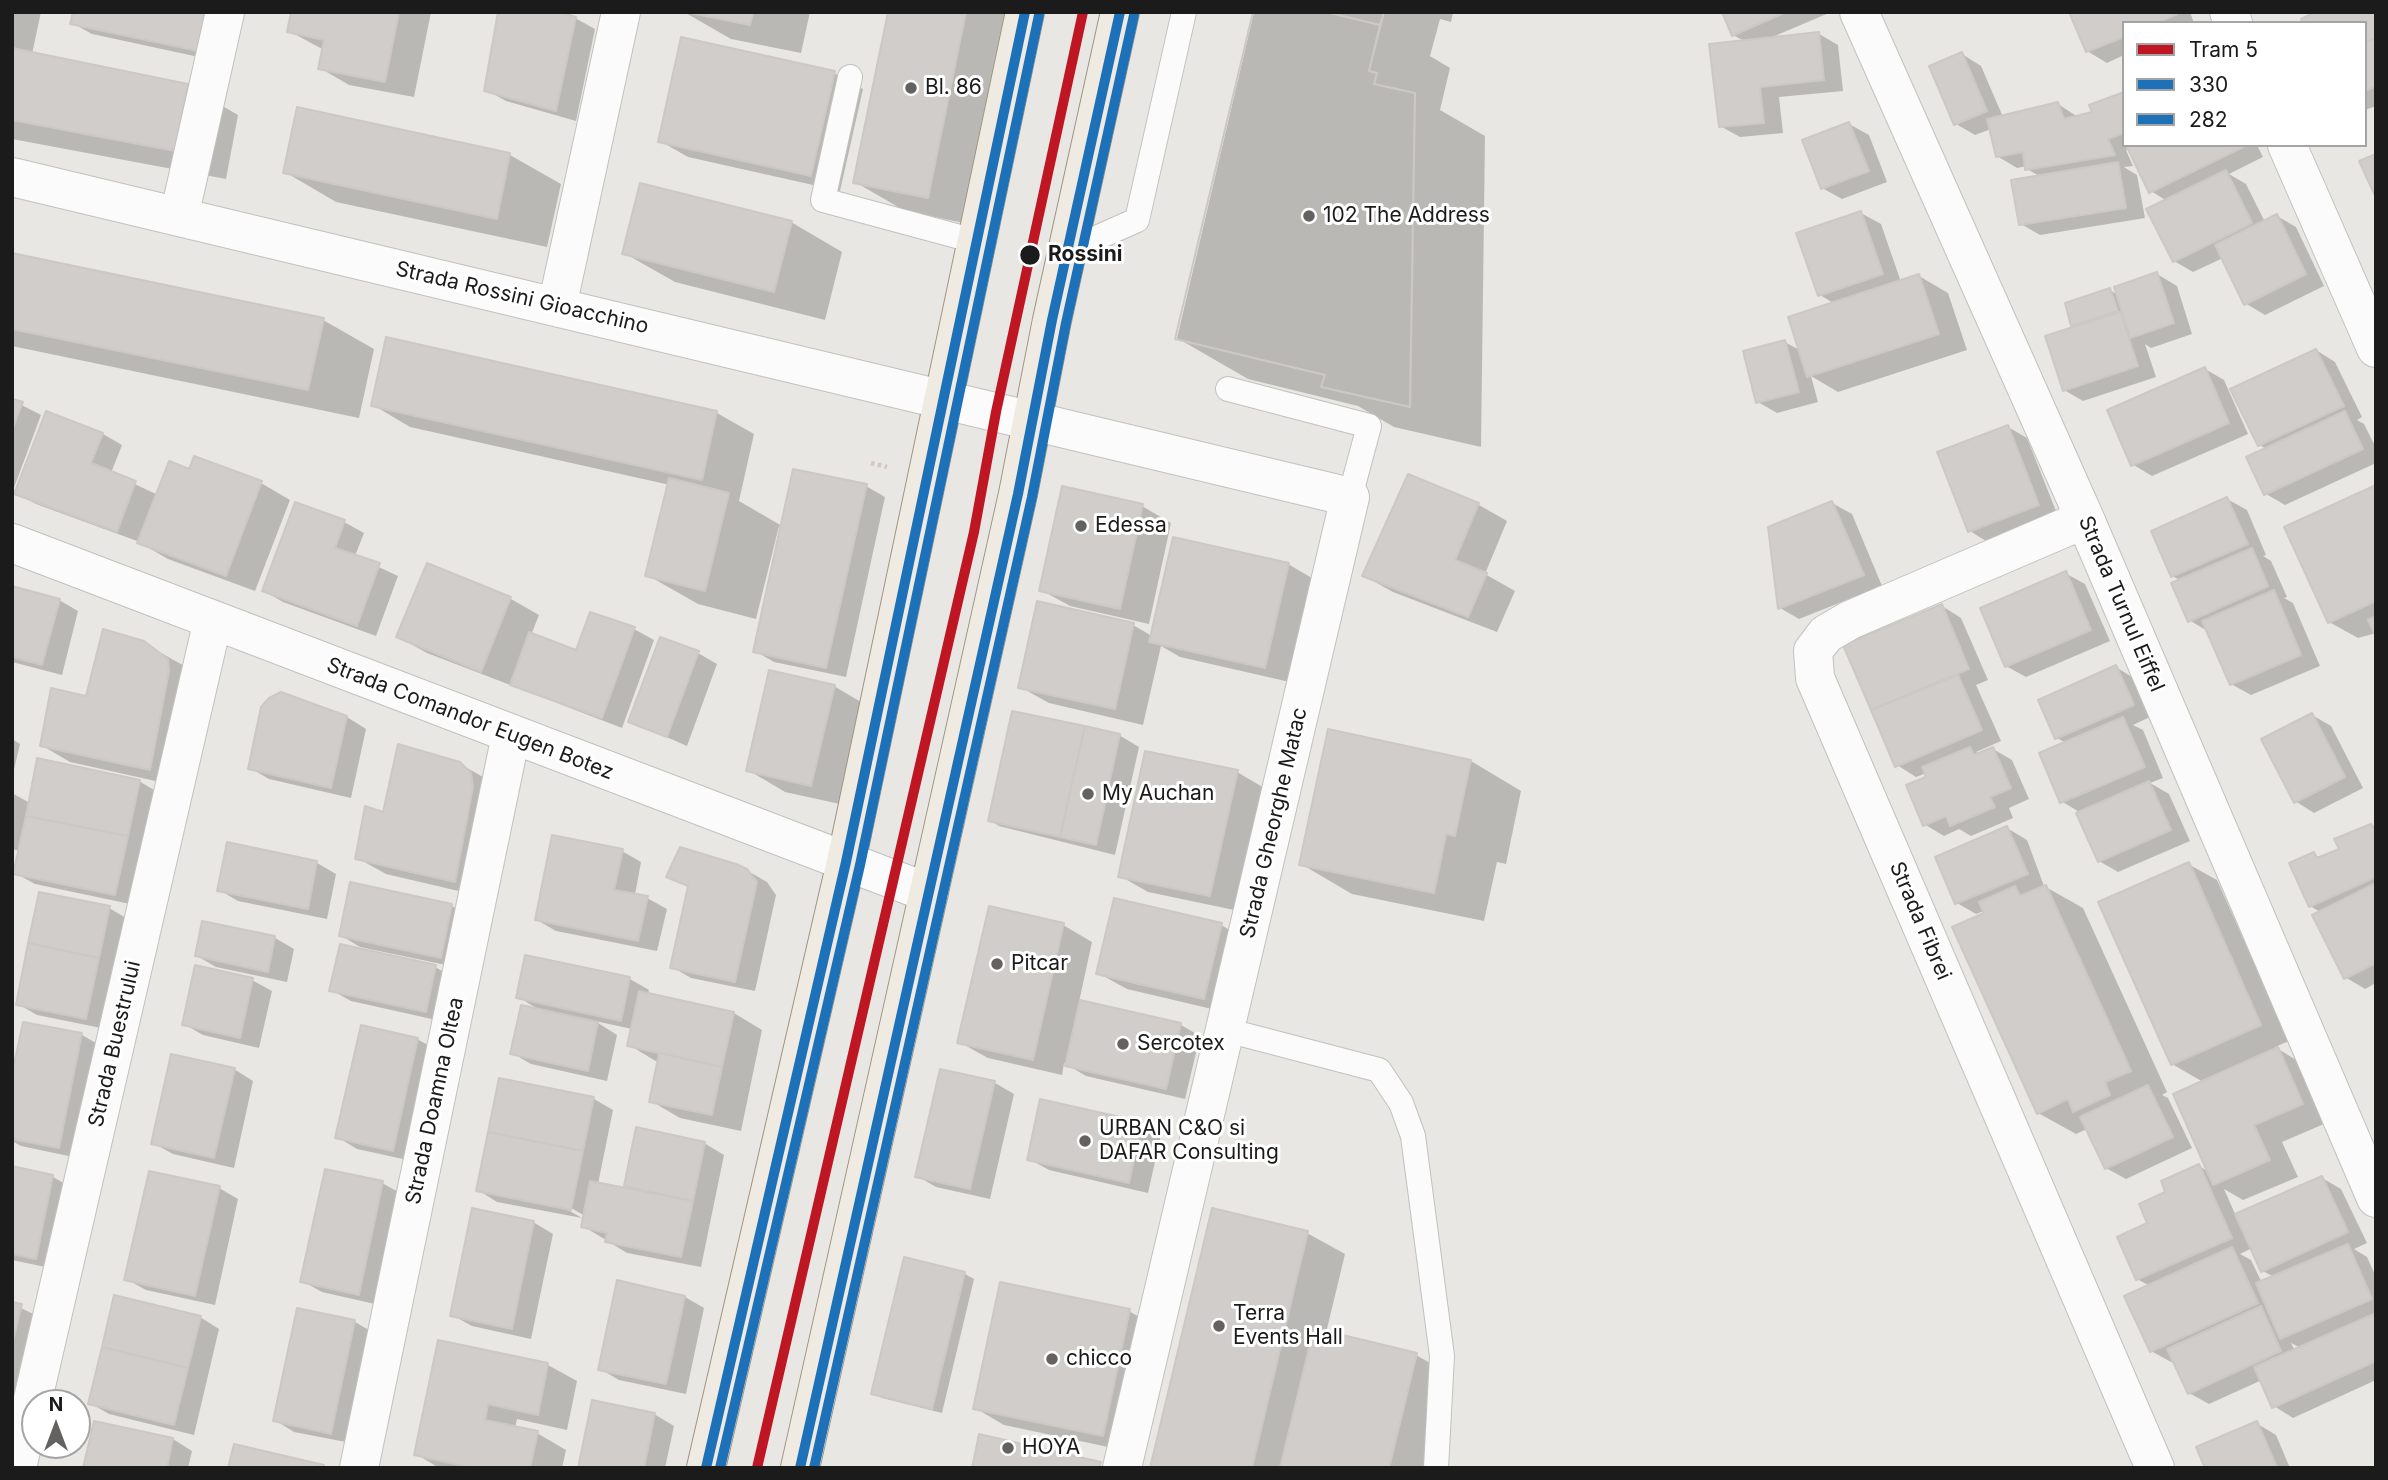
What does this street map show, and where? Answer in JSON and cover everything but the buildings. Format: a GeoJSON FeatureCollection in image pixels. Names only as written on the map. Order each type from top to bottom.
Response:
{"type":"FeatureCollection","features":[{"type":"Feature","properties":{"kind":"main road"},"geometry":{"type":"LineString","coordinates":[[706,1468],[846,862],[1025,12]]}},
{"type":"Feature","properties":{"kind":"main road"},"geometry":{"type":"LineString","coordinates":[[800,1468],[1018,494],[1031,421],[1119,12]]}},
{"type":"Feature","properties":{"kind":"street"},"geometry":{"type":"LineString","coordinates":[[180,217],[225,12]]}},
{"type":"Feature","properties":{"kind":"street"},"geometry":{"type":"LineString","coordinates":[[557,307],[621,12]]}},
{"type":"Feature","properties":{"kind":"street","name":"Strada Turnul Eiffel"},"geometry":{"type":"LineString","coordinates":[[1859,12],[2085,519],[2376,1198]]}},
{"type":"Feature","properties":{"kind":"street"},"geometry":{"type":"LineString","coordinates":[[2288,147],[2376,348]]}},
{"type":"Feature","properties":{"kind":"street","name":"Strada Rossini Gioacchino"},"geometry":{"type":"LineString","coordinates":[[12,177],[1031,421]]}},
{"type":"Feature","properties":{"kind":"street"},"geometry":{"type":"LineString","coordinates":[[1031,421],[1350,497]]}},
{"type":"Feature","properties":{"kind":"street","name":"Strada Gheorghe Matac"},"geometry":{"type":"LineString","coordinates":[[1122,1468],[1350,497]]}},
{"type":"Feature","properties":{"kind":"street","name":"Strada Fibrei"},"geometry":{"type":"LineString","coordinates":[[2085,519],[1850,620],[1826,635],[1813,651],[1815,678],[2155,1468]]}},
{"type":"Feature","properties":{"kind":"street","name":"Strada Comandor Eugen Botez"},"geometry":{"type":"LineString","coordinates":[[12,543],[929,893]]}},
{"type":"Feature","properties":{"kind":"street","name":"Strada Buestrului"},"geometry":{"type":"LineString","coordinates":[[17,1468],[214,620]]}},
{"type":"Feature","properties":{"kind":"street","name":"Strada Doamna Oltea"},"geometry":{"type":"LineString","coordinates":[[359,1468],[511,735]]}},
{"type":"Feature","properties":{"kind":"lane"},"geometry":{"type":"LineString","coordinates":[[1067,251],[1137,220],[1184,12]]}},
{"type":"Feature","properties":{"kind":"lane"},"geometry":{"type":"LineString","coordinates":[[850,77],[823,201],[975,241]]}},
{"type":"Feature","properties":{"kind":"lane"},"geometry":{"type":"LineString","coordinates":[[1228,389],[1369,426],[1350,497]]}},
{"type":"Feature","properties":{"kind":"lane"},"geometry":{"type":"LineString","coordinates":[[1226,1030],[1379,1070],[1401,1103],[1413,1136],[1442,1356],[1436,1468]]}},
{"type":"Feature","properties":{"kind":"tram line","name":"5"},"geometry":{"type":"LineString","coordinates":[[757,1468],[974,532],[996,412],[1083,12]]}},
{"type":"Feature","properties":{"kind":"transit line","name":"330"},"geometry":{"type":"LineString","coordinates":[[706,1468],[846,862],[1025,12]]}},
{"type":"Feature","properties":{"kind":"transit line","name":"330"},"geometry":{"type":"LineString","coordinates":[[800,1468],[1018,494],[1052,320],[1120,12]]}},
{"type":"Feature","properties":{"kind":"transit line","name":"282"},"geometry":{"type":"LineString","coordinates":[[720,1468],[860,865],[1039,15]]}},
{"type":"Feature","properties":{"kind":"transit line","name":"282"},"geometry":{"type":"LineString","coordinates":[[814,1468],[1032,497],[1066,323],[1134,15]]}},
{"type":"Feature","properties":{"kind":"place","name":"Bl. 86"},"geometry":{"type":"Point","coordinates":[911,88]}},
{"type":"Feature","properties":{"kind":"place","name":"102 The Address"},"geometry":{"type":"Point","coordinates":[1309,216]}},
{"type":"Feature","properties":{"kind":"place","name":"Rossini"},"geometry":{"type":"Point","coordinates":[1030,255]}},
{"type":"Feature","properties":{"kind":"place","name":"Edessa"},"geometry":{"type":"Point","coordinates":[1081,526]}},
{"type":"Feature","properties":{"kind":"place","name":"My Auchan"},"geometry":{"type":"Point","coordinates":[1088,794]}},
{"type":"Feature","properties":{"kind":"place","name":"Pitcar"},"geometry":{"type":"Point","coordinates":[997,964]}},
{"type":"Feature","properties":{"kind":"place","name":"Sercotex"},"geometry":{"type":"Point","coordinates":[1123,1044]}},
{"type":"Feature","properties":{"kind":"place","name":"URBAN C&O si DAFAR Consulting"},"geometry":{"type":"Point","coordinates":[1085,1141]}},
{"type":"Feature","properties":{"kind":"place","name":"Terra Events Hall"},"geometry":{"type":"Point","coordinates":[1219,1326]}},
{"type":"Feature","properties":{"kind":"place","name":"chicco"},"geometry":{"type":"Point","coordinates":[1052,1359]}},
{"type":"Feature","properties":{"kind":"place","name":"HOYA"},"geometry":{"type":"Point","coordinates":[1008,1448]}}]}
